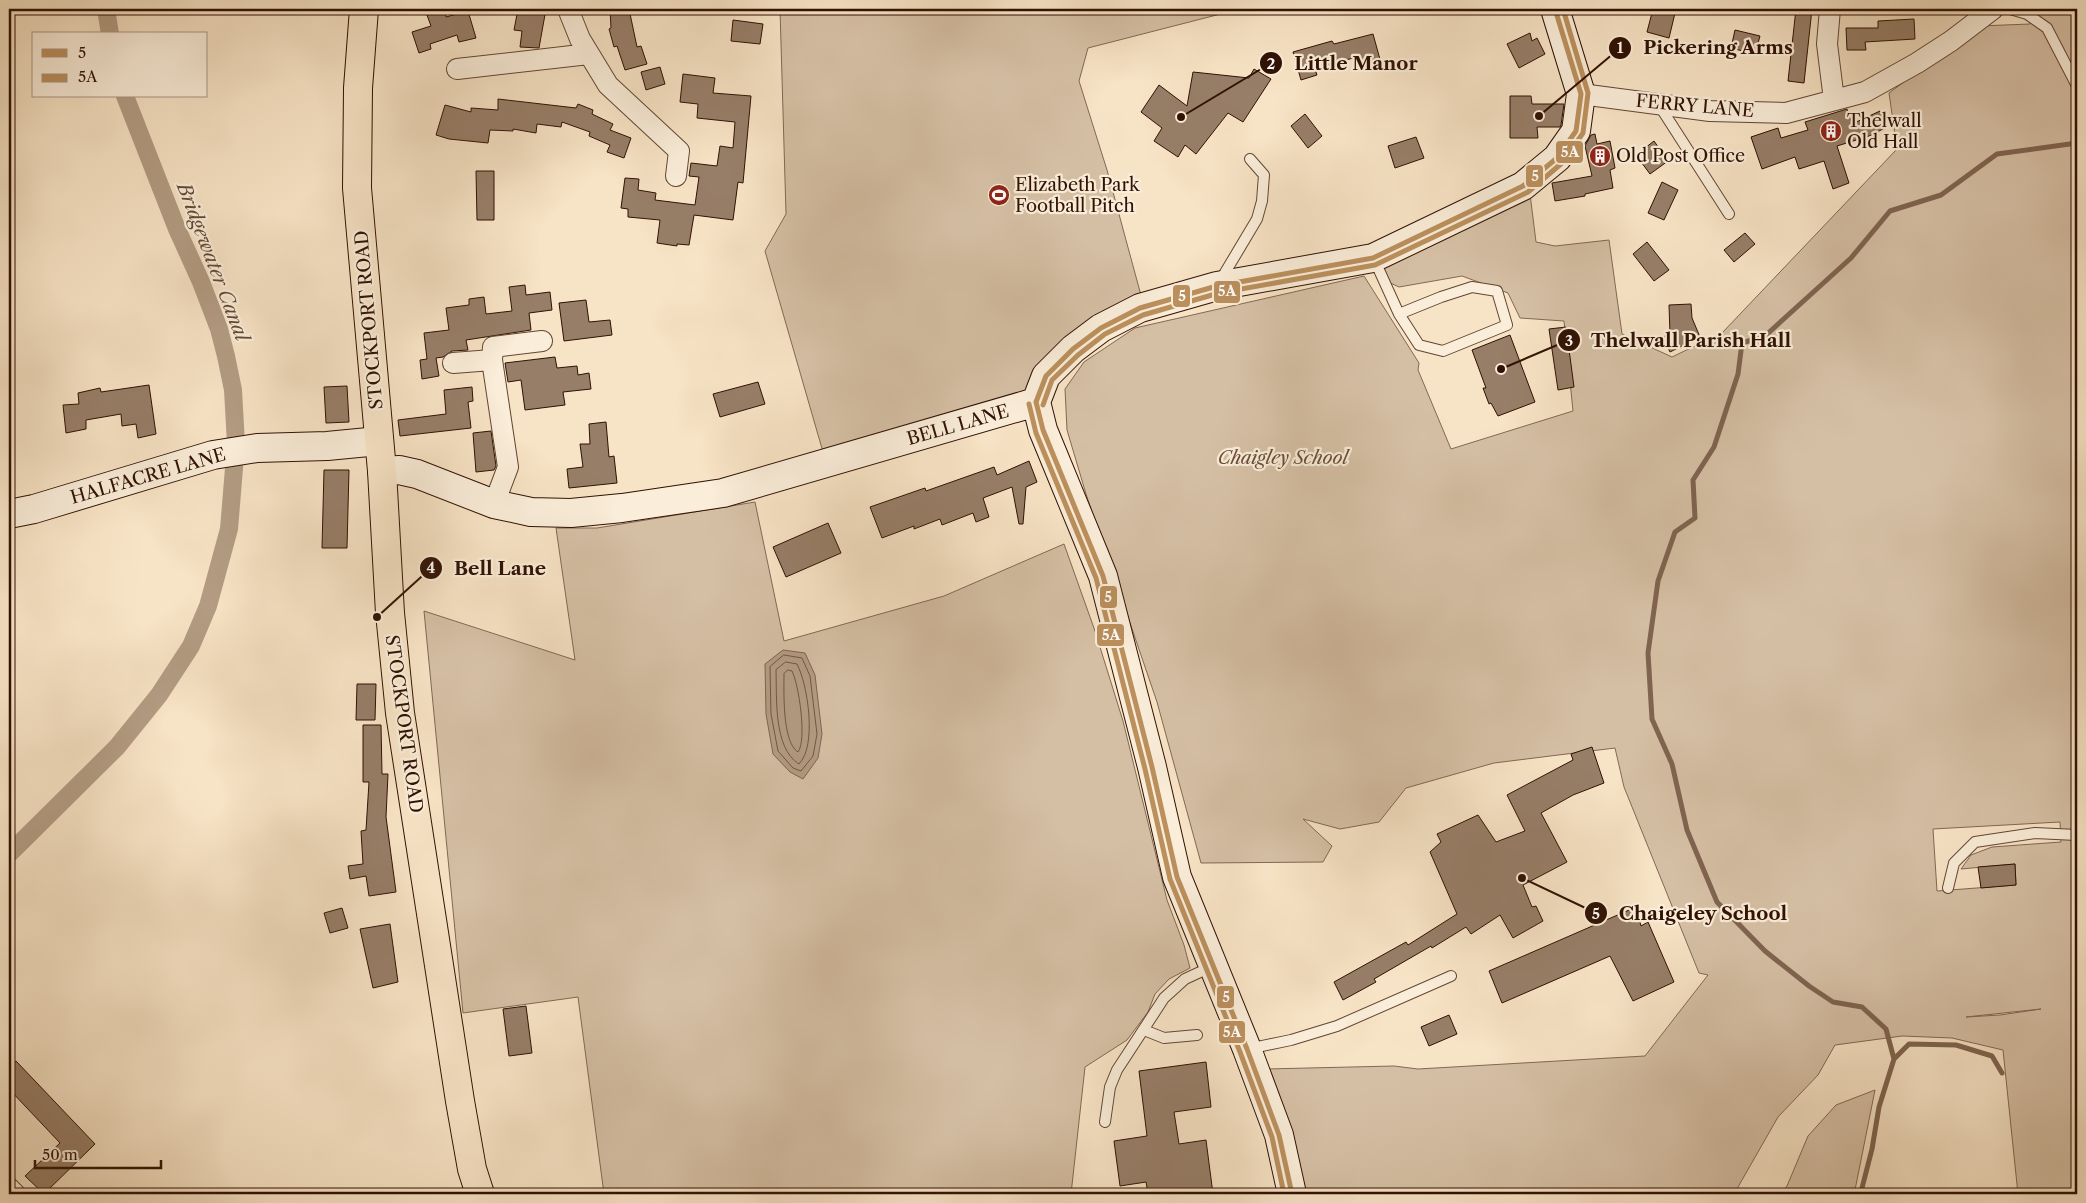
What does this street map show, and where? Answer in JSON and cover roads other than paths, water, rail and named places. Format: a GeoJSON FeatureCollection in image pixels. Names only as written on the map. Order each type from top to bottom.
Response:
{"type":"FeatureCollection","features":[{"type":"Feature","properties":{"kind":"main road","name":"STOCKPORT ROAD"},"geometry":{"type":"LineString","coordinates":[[364,9],[358,88],[357,188],[382,471],[390,613],[400,713],[460,1101],[472,1169],[480,1194]]}},
{"type":"Feature","properties":{"kind":"main road"},"geometry":{"type":"LineString","coordinates":[[1292,1194],[1279,1135],[1214,965],[1177,876],[1152,767],[1103,576],[1043,430],[1036,402],[1046,376],[1072,349],[1100,328],[1140,308],[1218,286],[1374,258],[1523,186],[1557,158],[1576,131],[1581,94],[1555,9]]}},
{"type":"Feature","properties":{"kind":"main road","name":"BELL LANE"},"geometry":{"type":"LineString","coordinates":[[382,471],[399,470],[417,474],[494,504],[531,512],[571,513],[622,508],[723,493],[1036,402]]}},
{"type":"Feature","properties":{"kind":"main road","name":"HALFACRE LANE"},"geometry":{"type":"LineString","coordinates":[[9,514],[34,509],[213,455],[257,448],[327,446],[379,441]]}},
{"type":"Feature","properties":{"kind":"street"},"geometry":{"type":"LineString","coordinates":[[568,9],[580,39],[608,84],[679,151],[676,176]]}},
{"type":"Feature","properties":{"kind":"street"},"geometry":{"type":"LineString","coordinates":[[1830,9],[1826,44],[1834,100]]}},
{"type":"Feature","properties":{"kind":"street","name":"FERRY LANE"},"geometry":{"type":"LineString","coordinates":[[1581,94],[1710,111],[1786,113],[1865,92],[1951,41],[1993,9]]}},
{"type":"Feature","properties":{"kind":"street"},"geometry":{"type":"LineString","coordinates":[[457,69],[589,54]]}},
{"type":"Feature","properties":{"kind":"street"},"geometry":{"type":"LineString","coordinates":[[494,504],[508,467],[492,360],[493,346],[542,340]]}},
{"type":"Feature","properties":{"kind":"street"},"geometry":{"type":"LineString","coordinates":[[453,363],[492,360]]}},
{"type":"Feature","properties":{"kind":"street"},"geometry":{"type":"LineString","coordinates":[[9,1188],[16,1194]]}},
{"type":"Feature","properties":{"kind":"lane"},"geometry":{"type":"LineString","coordinates":[[2010,9],[2027,14],[2047,28],[2077,86]]}},
{"type":"Feature","properties":{"kind":"lane"},"geometry":{"type":"LineString","coordinates":[[1658,104],[1729,214]]}},
{"type":"Feature","properties":{"kind":"lane"},"geometry":{"type":"LineString","coordinates":[[1218,286],[1256,219],[1262,201],[1264,175],[1250,158]]}},
{"type":"Feature","properties":{"kind":"lane"},"geometry":{"type":"LineString","coordinates":[[1374,258],[1399,314],[1419,345],[1444,351],[1507,325],[1497,291],[1472,287],[1442,296],[1399,314]]}},
{"type":"Feature","properties":{"kind":"lane"},"geometry":{"type":"LineString","coordinates":[[1948,888],[1954,863],[1975,842],[2035,832],[2077,835]]}},
{"type":"Feature","properties":{"kind":"lane"},"geometry":{"type":"LineString","coordinates":[[1106,1122],[1110,1087],[1117,1070],[1172,989],[1184,979],[1214,965]]}},
{"type":"Feature","properties":{"kind":"lane"},"geometry":{"type":"LineString","coordinates":[[1247,1049],[1291,1040],[1337,1026],[1451,976]]}},
{"type":"Feature","properties":{"kind":"lane"},"geometry":{"type":"LineString","coordinates":[[1144,1030],[1164,1038],[1197,1035]]}},
{"type":"Feature","properties":{"kind":"water"},"geometry":{"type":"Polygon","coordinates":[[[783,650],[805,653],[815,675],[822,734],[818,758],[803,779],[790,772],[773,754],[766,714],[765,664],[783,650]]]}},
{"type":"Feature","properties":{"kind":"waterway","name":"Bridgewater Canal"},"geometry":{"type":"LineString","coordinates":[[106,9],[110,32]]}},
{"type":"Feature","properties":{"kind":"waterway","name":"Bridgewater Canal"},"geometry":{"type":"LineString","coordinates":[[9,854],[117,747],[159,695],[191,646],[208,606],[229,529],[236,444],[233,390],[226,356],[219,329],[201,282],[177,229],[126,98]]}},
{"type":"Feature","properties":{"kind":"waterway"},"geometry":{"type":"LineString","coordinates":[[1894,1059],[1886,1029],[1862,1007],[1833,1002],[1809,986],[1765,951],[1717,902],[1687,830],[1672,764],[1652,719],[1648,653],[1658,581],[1675,532],[1695,518],[1693,480],[1714,447],[1738,374],[1742,343],[1765,336],[1851,258],[1890,211],[1941,195],[1997,154],[2077,143]]}},
{"type":"Feature","properties":{"kind":"waterway"},"geometry":{"type":"LineString","coordinates":[[1864,1194],[1862,1188],[1872,1149],[1879,1107],[1894,1059],[1909,1044],[1956,1045],[1992,1056],[2002,1073]]}},
{"type":"Feature","properties":{"kind":"place","name":"Pickering Arms"},"geometry":{"type":"Point","coordinates":[1539,116]}},
{"type":"Feature","properties":{"kind":"place","name":"Little Manor"},"geometry":{"type":"Point","coordinates":[1181,117]}},
{"type":"Feature","properties":{"kind":"place","name":"Thelwall Old Hall"},"geometry":{"type":"Point","coordinates":[1831,131]}},
{"type":"Feature","properties":{"kind":"place","name":"Old Post Office"},"geometry":{"type":"Point","coordinates":[1600,156]}},
{"type":"Feature","properties":{"kind":"place","name":"Elizabeth Park Football Pitch"},"geometry":{"type":"Point","coordinates":[999,195]}},
{"type":"Feature","properties":{"kind":"place","name":"Thelwall Parish Hall"},"geometry":{"type":"Point","coordinates":[1501,369]}},
{"type":"Feature","properties":{"kind":"place","name":"Bell Lane"},"geometry":{"type":"Point","coordinates":[377,617]}},
{"type":"Feature","properties":{"kind":"place","name":"Chaigeley School"},"geometry":{"type":"Point","coordinates":[1522,878]}},
{"type":"Feature","properties":{"kind":"park label","name":"Chaigley School"},"geometry":{"type":"Point","coordinates":[1283,458]}}]}
